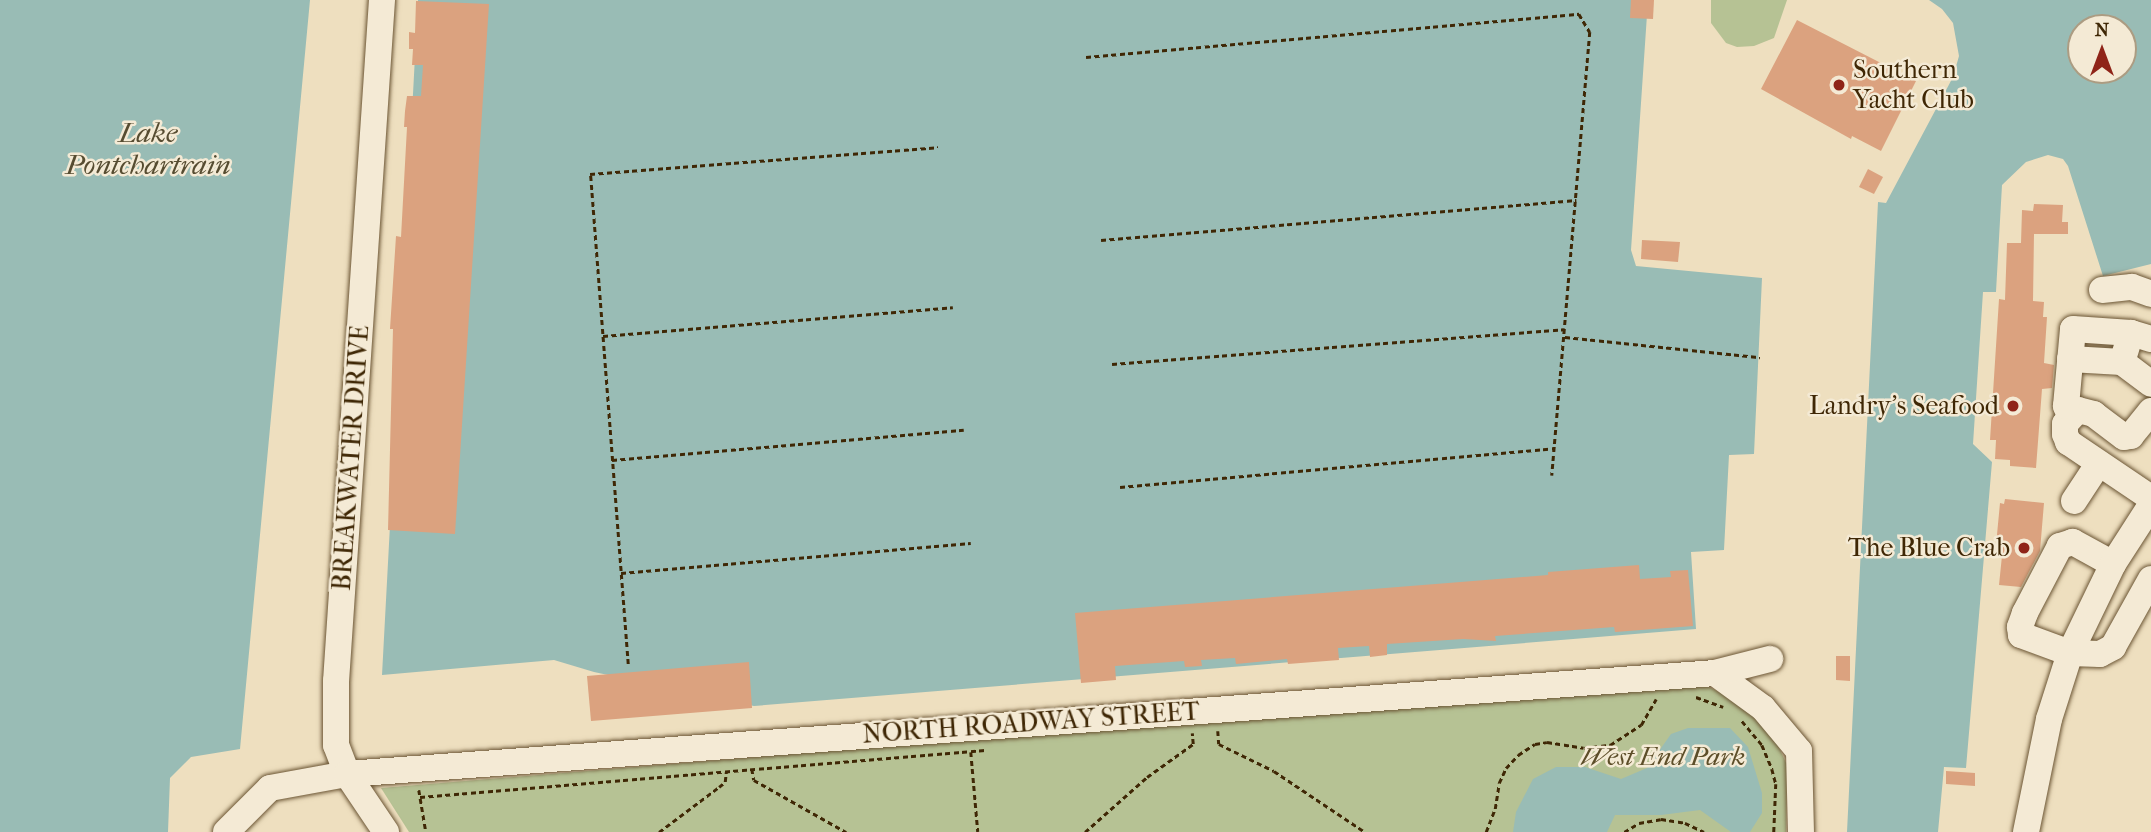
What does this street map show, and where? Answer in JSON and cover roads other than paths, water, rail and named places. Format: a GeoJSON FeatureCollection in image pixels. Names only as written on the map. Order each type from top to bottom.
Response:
{"type":"FeatureCollection","features":[{"type":"Feature","properties":{"kind":"street","name":"BREAKWATER DRIVE"},"geometry":{"type":"LineString","coordinates":[[382,0],[336,681],[336,745],[347,774],[386,832]]}},
{"type":"Feature","properties":{"kind":"street"},"geometry":{"type":"LineString","coordinates":[[2102,290],[2132,287],[2151,294]]}},
{"type":"Feature","properties":{"kind":"street"},"geometry":{"type":"LineString","coordinates":[[2070,416],[2066,407],[2073,329],[2141,336]]}},
{"type":"Feature","properties":{"kind":"street"},"geometry":{"type":"LineString","coordinates":[[2122,362],[2141,336]]}},
{"type":"Feature","properties":{"kind":"street"},"geometry":{"type":"LineString","coordinates":[[2070,359],[2122,362],[2151,384]]}},
{"type":"Feature","properties":{"kind":"street"},"geometry":{"type":"LineString","coordinates":[[2151,411],[2131,436],[2124,437],[2085,410],[2078,410],[2065,424],[2068,442],[2151,498]]}},
{"type":"Feature","properties":{"kind":"street"},"geometry":{"type":"LineString","coordinates":[[2074,501],[2099,463]]}},
{"type":"Feature","properties":{"kind":"street"},"geometry":{"type":"LineString","coordinates":[[2029,830],[2047,730],[2070,653],[2113,564],[2151,505]]}},
{"type":"Feature","properties":{"kind":"street"},"geometry":{"type":"LineString","coordinates":[[2113,564],[2087,548],[2065,543],[2060,547],[2025,612],[2020,627],[2021,635],[2070,653],[2101,654],[2113,647],[2151,579]]}},
{"type":"Feature","properties":{"kind":"street","name":"NORTH ROADWAY STREET"},"geometry":{"type":"LineString","coordinates":[[347,774],[1715,673],[1770,659]]}},
{"type":"Feature","properties":{"kind":"street"},"geometry":{"type":"LineString","coordinates":[[1715,673],[1763,708],[1799,751],[1801,832]]}},
{"type":"Feature","properties":{"kind":"street"},"geometry":{"type":"LineString","coordinates":[[226,832],[270,788],[347,774]]}},
{"type":"Feature","properties":{"kind":"water","name":"Lake Pontchartrain"},"geometry":{"type":"Polygon","coordinates":[[[0,0],[310,0],[240,749],[191,757],[170,778],[168,832],[0,832],[0,0]]]}},
{"type":"Feature","properties":{"kind":"water"},"geometry":{"type":"Polygon","coordinates":[[[418,0],[1648,0],[1631,250],[1636,266],[1762,278],[1754,454],[1729,455],[1724,550],[1691,552],[1696,629],[754,706],[594,672],[554,660],[382,675],[418,0]]]}},
{"type":"Feature","properties":{"kind":"water"},"geometry":{"type":"Polygon","coordinates":[[[1929,0],[2151,0],[2151,264],[2103,276],[2068,166],[2063,159],[2048,155],[2026,162],[2002,185],[1996,292],[1983,292],[1973,444],[1992,462],[1966,768],[1944,767],[1938,832],[1847,832],[1878,202],[1886,203],[1953,77],[1959,56],[1953,23],[1942,9],[1929,0]]]}},
{"type":"Feature","properties":{"kind":"water"},"geometry":{"type":"Polygon","coordinates":[[[1688,728],[1730,728],[1748,747],[1762,793],[1762,813],[1750,832],[1731,832],[1700,810],[1661,815],[1615,815],[1607,832],[1513,832],[1516,812],[1533,779],[1556,767],[1585,767],[1621,779],[1647,768],[1671,734],[1688,728]]]}},
{"type":"Feature","properties":{"kind":"place","name":"Southern Yacht Club"},"geometry":{"type":"Point","coordinates":[1839,85]}},
{"type":"Feature","properties":{"kind":"place","name":"Landry's Seafood"},"geometry":{"type":"Point","coordinates":[2013,406]}},
{"type":"Feature","properties":{"kind":"place","name":"The Blue Crab"},"geometry":{"type":"Point","coordinates":[2024,548]}},
{"type":"Feature","properties":{"kind":"park label","name":"West End Park"},"geometry":{"type":"Point","coordinates":[1663,757]}}]}
